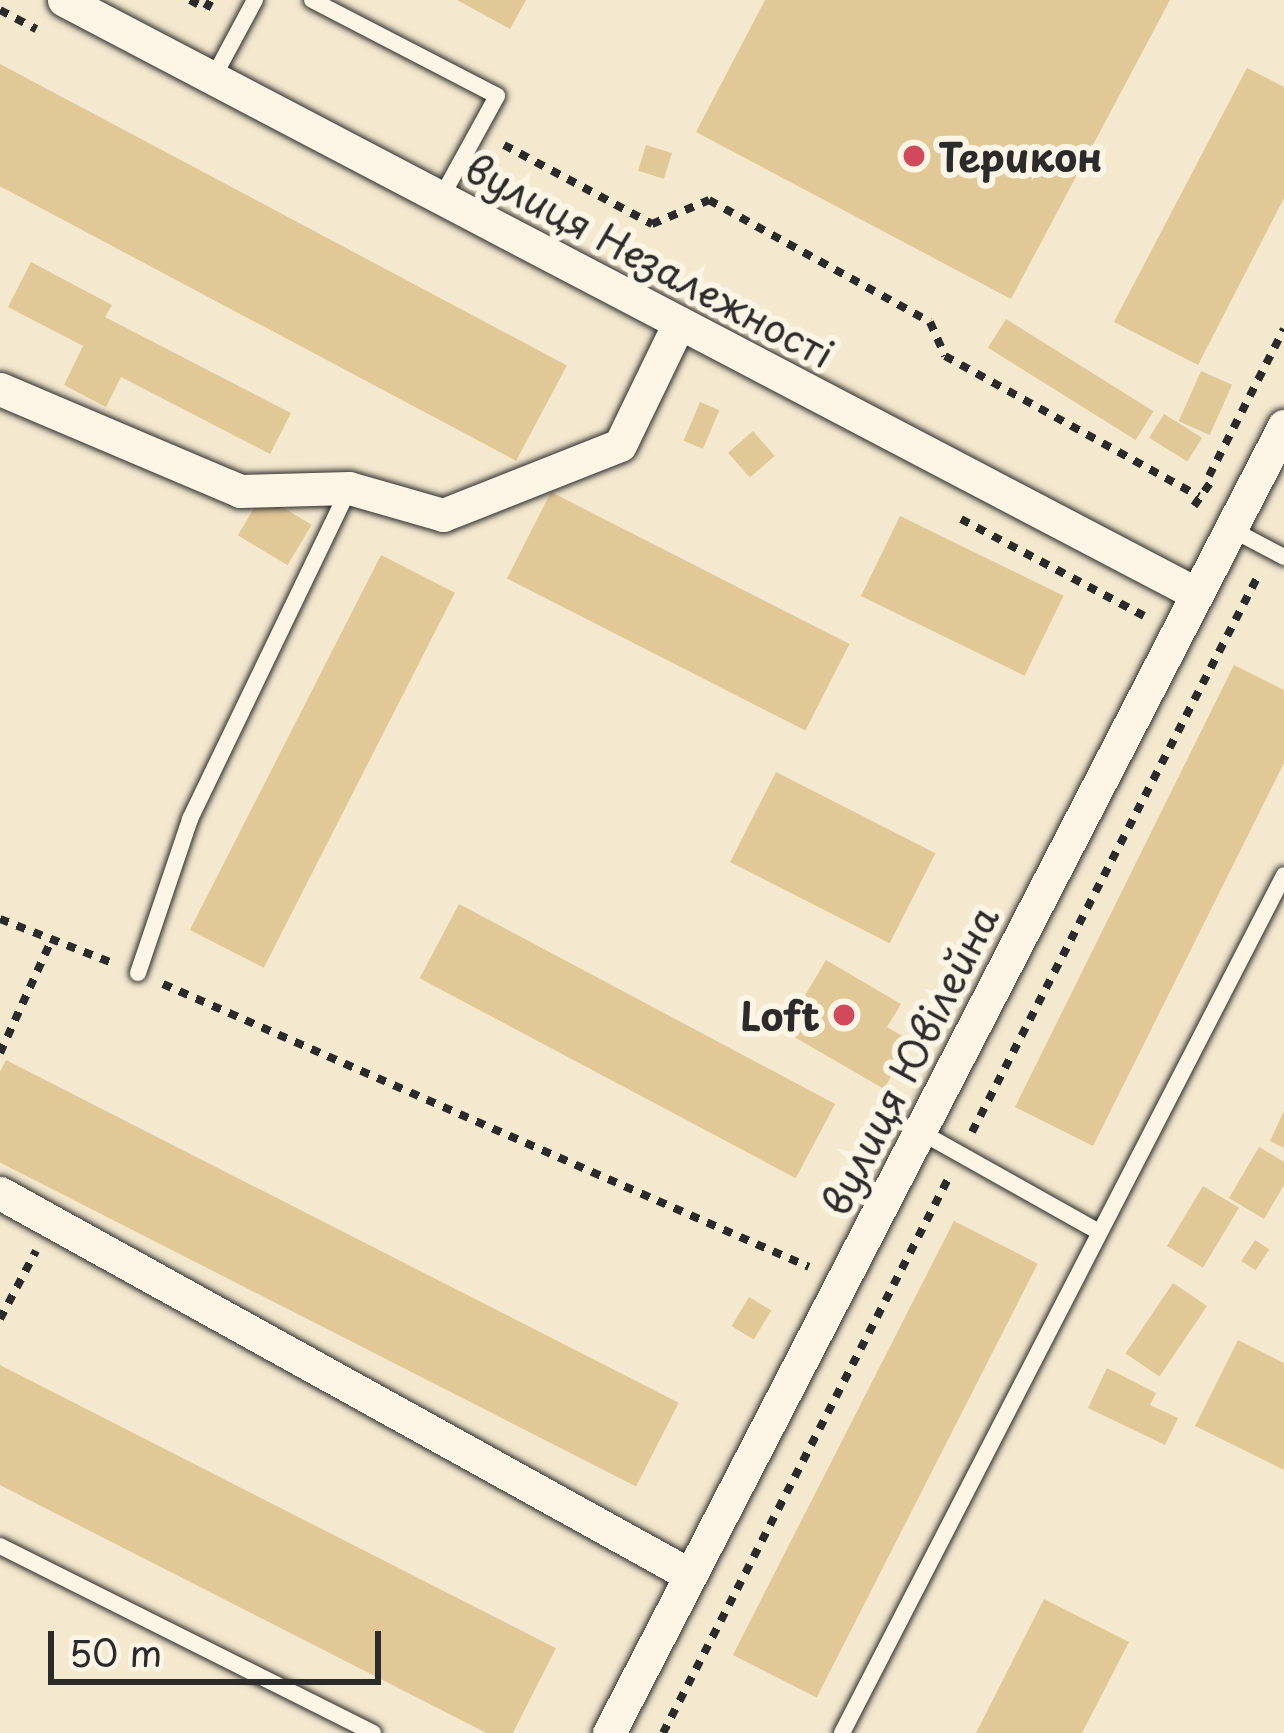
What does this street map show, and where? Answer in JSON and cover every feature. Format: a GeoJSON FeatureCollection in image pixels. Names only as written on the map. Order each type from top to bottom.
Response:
{"type":"FeatureCollection","features":[{"type":"Feature","properties":{"kind":"street","name":"вулиця Незалежності"},"geometry":{"type":"LineString","coordinates":[[64,0],[1198,594]]}},
{"type":"Feature","properties":{"kind":"street"},"geometry":{"type":"LineString","coordinates":[[0,388],[240,491],[350,488],[442,514],[620,445],[679,323]]}},
{"type":"Feature","properties":{"kind":"street","name":"вулиця Ювілейна"},"geometry":{"type":"LineString","coordinates":[[609,1733],[1284,426]]}},
{"type":"Feature","properties":{"kind":"street"},"geometry":{"type":"LineString","coordinates":[[0,1193],[690,1575]]}},
{"type":"Feature","properties":{"kind":"lane"},"geometry":{"type":"LineString","coordinates":[[213,78],[255,0]]}},
{"type":"Feature","properties":{"kind":"lane"},"geometry":{"type":"LineString","coordinates":[[312,0],[496,96],[441,198]]}},
{"type":"Feature","properties":{"kind":"lane"},"geometry":{"type":"LineString","coordinates":[[138,973],[190,819],[350,488]]}},
{"type":"Feature","properties":{"kind":"lane"},"geometry":{"type":"LineString","coordinates":[[1231,529],[1284,557]]}},
{"type":"Feature","properties":{"kind":"lane"},"geometry":{"type":"LineString","coordinates":[[842,1733],[1284,875]]}},
{"type":"Feature","properties":{"kind":"lane"},"geometry":{"type":"LineString","coordinates":[[919,1131],[1099,1232]]}},
{"type":"Feature","properties":{"kind":"lane"},"geometry":{"type":"LineString","coordinates":[[0,1546],[373,1733]]}},
{"type":"Feature","properties":{"kind":"path"},"geometry":{"type":"LineString","coordinates":[[190,0],[206,8],[211,0]]}},
{"type":"Feature","properties":{"kind":"path"},"geometry":{"type":"LineString","coordinates":[[496,96],[500,143],[652,224],[709,200],[930,322],[945,356],[1199,496]]}},
{"type":"Feature","properties":{"kind":"path"},"geometry":{"type":"LineString","coordinates":[[1208,476],[1284,329]]}},
{"type":"Feature","properties":{"kind":"path"},"geometry":{"type":"LineString","coordinates":[[0,919],[138,973],[810,1267]]}},
{"type":"Feature","properties":{"kind":"path"},"geometry":{"type":"LineString","coordinates":[[0,1052],[52,939]]}},
{"type":"Feature","properties":{"kind":"path"},"geometry":{"type":"LineString","coordinates":[[0,1319],[52,1222]]}},
{"type":"Feature","properties":{"kind":"building"},"geometry":{"type":"Polygon","coordinates":[[[457,0],[526,0],[510,29],[457,0]]]}},
{"type":"Feature","properties":{"kind":"building","name":"Терикон"},"geometry":{"type":"Polygon","coordinates":[[[765,0],[1170,0],[1011,299],[696,132],[765,0]]]}},
{"type":"Feature","properties":{"kind":"building"},"geometry":{"type":"Polygon","coordinates":[[[0,64],[567,365],[516,461],[0,186],[0,64]]]}},
{"type":"Feature","properties":{"kind":"building"},"geometry":{"type":"Polygon","coordinates":[[[1247,68],[1284,87],[1284,198],[1198,365],[1114,322],[1247,68]]]}},
{"type":"Feature","properties":{"kind":"building"},"geometry":{"type":"Polygon","coordinates":[[[646,145],[672,153],[664,179],[638,171],[646,145]]]}},
{"type":"Feature","properties":{"kind":"building"},"geometry":{"type":"Polygon","coordinates":[[[31,262],[112,305],[105,317],[291,413],[270,454],[121,377],[106,407],[64,385],[83,346],[8,307],[31,262]]]}},
{"type":"Feature","properties":{"kind":"building"},"geometry":{"type":"Polygon","coordinates":[[[1006,319],[1154,411],[1136,440],[988,348],[1006,319]]]}},
{"type":"Feature","properties":{"kind":"building"},"geometry":{"type":"Polygon","coordinates":[[[1201,371],[1232,385],[1210,435],[1179,421],[1201,371]]]}},
{"type":"Feature","properties":{"kind":"building"},"geometry":{"type":"Polygon","coordinates":[[[700,402],[719,410],[703,449],[684,441],[700,402]]]}},
{"type":"Feature","properties":{"kind":"building"},"geometry":{"type":"Polygon","coordinates":[[[1164,414],[1202,438],[1187,462],[1149,438],[1164,414]]]}},
{"type":"Feature","properties":{"kind":"building"},"geometry":{"type":"Polygon","coordinates":[[[753,431],[775,456],[750,478],[728,453],[753,431]]]}},
{"type":"Feature","properties":{"kind":"building"},"geometry":{"type":"Polygon","coordinates":[[[551,492],[849,644],[805,731],[507,578],[551,492]]]}},
{"type":"Feature","properties":{"kind":"building"},"geometry":{"type":"Polygon","coordinates":[[[262,495],[312,525],[288,565],[238,535],[262,495]]]}},
{"type":"Feature","properties":{"kind":"building"},"geometry":{"type":"Polygon","coordinates":[[[900,516],[1064,596],[1025,676],[861,596],[900,516]]]}},
{"type":"Feature","properties":{"kind":"building"},"geometry":{"type":"Polygon","coordinates":[[[381,555],[455,593],[264,968],[190,930],[381,555]]]}},
{"type":"Feature","properties":{"kind":"building"},"geometry":{"type":"Polygon","coordinates":[[[1234,665],[1284,690],[1284,763],[1093,1146],[1015,1107],[1234,665]]]}},
{"type":"Feature","properties":{"kind":"building"},"geometry":{"type":"Polygon","coordinates":[[[776,772],[935,853],[890,943],[730,862],[776,772]]]}},
{"type":"Feature","properties":{"kind":"building"},"geometry":{"type":"Polygon","coordinates":[[[459,904],[835,1104],[796,1178],[420,978],[459,904]]]}},
{"type":"Feature","properties":{"kind":"building","name":"Loft"},"geometry":{"type":"Polygon","coordinates":[[[826,960],[901,1004],[887,1027],[911,1041],[884,1089],[784,1031],[826,960]]]}},
{"type":"Feature","properties":{"kind":"building"},"geometry":{"type":"Polygon","coordinates":[[[6,1060],[679,1403],[636,1487],[0,1162],[0,1072],[6,1060]]]}},
{"type":"Feature","properties":{"kind":"building"},"geometry":{"type":"Polygon","coordinates":[[[1284,1111],[1284,1148],[1270,1141],[1284,1111]]]}},
{"type":"Feature","properties":{"kind":"building"},"geometry":{"type":"Polygon","coordinates":[[[1259,1147],[1284,1162],[1284,1185],[1264,1219],[1229,1198],[1259,1147]]]}},
{"type":"Feature","properties":{"kind":"building"},"geometry":{"type":"Polygon","coordinates":[[[1203,1186],[1239,1208],[1203,1268],[1167,1246],[1203,1186]]]}},
{"type":"Feature","properties":{"kind":"building"},"geometry":{"type":"Polygon","coordinates":[[[954,1221],[1038,1264],[817,1698],[733,1655],[954,1221]]]}},
{"type":"Feature","properties":{"kind":"building"},"geometry":{"type":"Polygon","coordinates":[[[1255,1240],[1269,1249],[1256,1270],[1241,1261],[1255,1240]]]}},
{"type":"Feature","properties":{"kind":"building"},"geometry":{"type":"Polygon","coordinates":[[[1173,1283],[1207,1306],[1159,1376],[1125,1353],[1173,1283]]]}},
{"type":"Feature","properties":{"kind":"building"},"geometry":{"type":"Polygon","coordinates":[[[749,1297],[771,1310],[754,1340],[731,1326],[749,1297]]]}},
{"type":"Feature","properties":{"kind":"building"},"geometry":{"type":"Polygon","coordinates":[[[1238,1340],[1284,1363],[1284,1470],[1195,1426],[1238,1340]]]}},
{"type":"Feature","properties":{"kind":"building"},"geometry":{"type":"Polygon","coordinates":[[[0,1365],[556,1648],[513,1733],[487,1733],[0,1485],[0,1365]]]}},
{"type":"Feature","properties":{"kind":"building"},"geometry":{"type":"Polygon","coordinates":[[[1107,1368],[1156,1393],[1150,1405],[1178,1418],[1165,1445],[1088,1408],[1107,1368]]]}},
{"type":"Feature","properties":{"kind":"building"},"geometry":{"type":"Polygon","coordinates":[[[1044,1599],[1129,1642],[1082,1733],[976,1733],[1044,1599]]]}},
{"type":"Feature","properties":{"kind":"place","name":"Терикон"},"geometry":{"type":"Point","coordinates":[914,156]}},
{"type":"Feature","properties":{"kind":"place","name":"Loft"},"geometry":{"type":"Point","coordinates":[844,1015]}}]}
